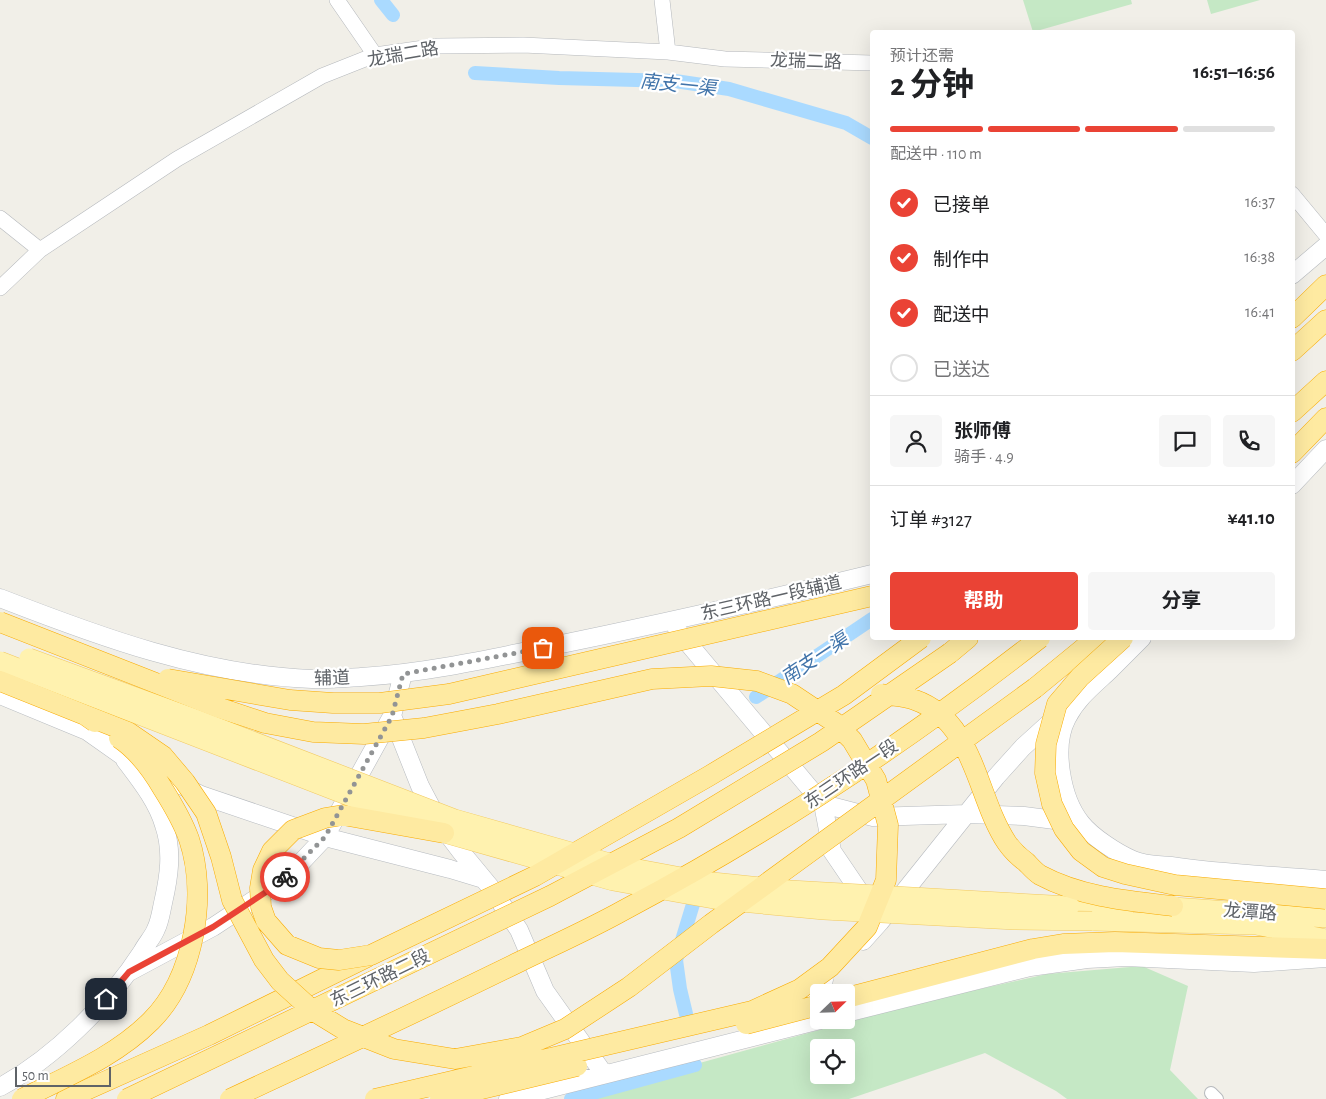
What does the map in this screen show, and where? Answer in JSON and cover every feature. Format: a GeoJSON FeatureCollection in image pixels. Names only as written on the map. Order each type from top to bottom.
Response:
{"type":"FeatureCollection","features":[{"type":"Feature","properties":{"kind":"highway"},"geometry":{"type":"LineString","coordinates":[[1295,298],[1326,273]]}},
{"type":"Feature","properties":{"kind":"highway"},"geometry":{"type":"LineString","coordinates":[[1295,315],[1326,286]]}},
{"type":"Feature","properties":{"kind":"highway"},"geometry":{"type":"LineString","coordinates":[[1295,347],[1326,320]]}},
{"type":"Feature","properties":{"kind":"highway"},"geometry":{"type":"LineString","coordinates":[[1295,409],[1326,381]]}},
{"type":"Feature","properties":{"kind":"highway"},"geometry":{"type":"LineString","coordinates":[[1295,450],[1322,421]]}},
{"type":"Feature","properties":{"kind":"highway"},"geometry":{"type":"LineString","coordinates":[[131,673],[290,700],[333,703],[380,703],[449,694],[870,596]]}},
{"type":"Feature","properties":{"kind":"highway"},"geometry":{"type":"LineString","coordinates":[[0,622],[217,707],[266,723],[313,732],[364,734],[424,728],[652,679],[711,676],[757,681],[792,694],[834,722],[852,740],[876,780],[888,826],[886,880],[867,927],[830,967],[800,989],[752,1011],[375,1099]]}},
{"type":"Feature","properties":{"kind":"highway"},"geometry":{"type":"LineString","coordinates":[[66,1099],[209,1035],[535,876],[709,776],[844,695],[918,640]]}},
{"type":"Feature","properties":{"kind":"highway","name":"东三环路二段"},"geometry":{"type":"LineString","coordinates":[[127,1099],[550,896],[680,828],[821,742],[950,653],[966,640]]}},
{"type":"Feature","properties":{"kind":"highway","name":"东三环路一段"},"geometry":{"type":"LineString","coordinates":[[230,1099],[418,1011],[651,895],[780,821],[892,748],[1037,640]]}},
{"type":"Feature","properties":{"kind":"highway"},"geometry":{"type":"LineString","coordinates":[[0,681],[128,732],[163,756],[185,782],[206,812],[221,857],[232,900],[264,960],[280,981],[312,1010],[343,1029],[394,1049],[455,1058],[522,1047],[565,1029],[629,987],[711,924],[1035,688],[1094,640]]}},
{"type":"Feature","properties":{"kind":"highway"},"geometry":{"type":"LineString","coordinates":[[1122,640],[1080,677],[1058,704],[1046,744],[1045,773],[1052,804],[1064,829],[1081,851],[1102,867],[1175,885],[1326,898]]}},
{"type":"Feature","properties":{"kind":"highway"},"geometry":{"type":"LineString","coordinates":[[844,695],[881,693],[915,700],[941,714],[953,727],[966,749],[997,826],[1008,845],[1038,874],[1062,884],[1107,898],[1173,906]]}},
{"type":"Feature","properties":{"kind":"highway"},"geometry":{"type":"LineString","coordinates":[[22,1099],[94,1064],[127,1042],[152,1020],[172,993],[186,963],[196,926],[197,880],[189,840],[174,807],[154,774],[126,742],[84,715]]}},
{"type":"Feature","properties":{"kind":"highway"},"geometry":{"type":"LineString","coordinates":[[371,956],[339,960],[318,958],[287,945],[266,921],[261,908],[260,888],[263,870],[272,850],[293,830],[325,818],[343,815],[444,833]]}},
{"type":"Feature","properties":{"kind":"highway"},"geometry":{"type":"LineString","coordinates":[[855,996],[1033,949],[1063,944],[1115,942],[1326,949]]}},
{"type":"Feature","properties":{"kind":"highway"},"geometry":{"type":"LineString","coordinates":[[440,1099],[810,1008]]}},
{"type":"Feature","properties":{"kind":"main road"},"geometry":{"type":"LineString","coordinates":[[1295,272],[1326,246]]}},
{"type":"Feature","properties":{"kind":"main road"},"geometry":{"type":"LineString","coordinates":[[1295,482],[1326,449]]}},
{"type":"Feature","properties":{"kind":"main road","name":"东三环路一段辅道"},"geometry":{"type":"LineString","coordinates":[[670,622],[870,574]]}},
{"type":"Feature","properties":{"kind":"main road","name":"辅道"},"geometry":{"type":"LineString","coordinates":[[0,598],[78,629],[150,651],[211,666],[261,674],[313,679],[403,674],[525,652],[670,622]]}},
{"type":"Feature","properties":{"kind":"main road"},"geometry":{"type":"LineString","coordinates":[[670,622],[823,804],[832,851],[880,922]]}},
{"type":"Feature","properties":{"kind":"main road"},"geometry":{"type":"LineString","coordinates":[[768,1033],[849,956],[880,922],[996,777],[1023,747],[1140,640]]}},
{"type":"Feature","properties":{"kind":"main road","name":"龙潭路"},"geometry":{"type":"LineString","coordinates":[[0,648],[198,720],[455,819],[617,865],[703,881],[790,890],[1070,906],[1173,906],[1326,918]]}},
{"type":"Feature","properties":{"kind":"main road"},"geometry":{"type":"LineString","coordinates":[[0,661],[444,833],[613,880],[719,900],[824,910],[1015,920],[1256,925],[1326,939]]}},
{"type":"Feature","properties":{"kind":"main road"},"geometry":{"type":"LineString","coordinates":[[129,972],[213,927],[266,892],[294,870],[325,837],[392,716],[403,674]]}},
{"type":"Feature","properties":{"kind":"main road"},"geometry":{"type":"LineString","coordinates":[[1086,690],[1067,718],[1060,740],[1060,769],[1068,798],[1081,823],[1101,842],[1134,861],[1207,872],[1276,875],[1326,880]]}},
{"type":"Feature","properties":{"kind":"main road"},"geometry":{"type":"LineString","coordinates":[[0,696],[87,731],[124,757],[201,795],[325,837],[450,869],[483,880]]}},
{"type":"Feature","properties":{"kind":"main road"},"geometry":{"type":"LineString","coordinates":[[392,716],[420,786],[436,816],[519,930],[546,991],[604,1074]]}},
{"type":"Feature","properties":{"kind":"main road"},"geometry":{"type":"LineString","coordinates":[[0,1087],[63,1042],[117,988],[156,930],[169,874],[169,849],[164,824],[154,801],[124,757]]}},
{"type":"Feature","properties":{"kind":"main road"},"geometry":{"type":"LineString","coordinates":[[823,804],[873,816],[967,814],[1024,816],[1081,823]]}},
{"type":"Feature","properties":{"kind":"main road"},"geometry":{"type":"LineString","coordinates":[[855,1011],[1030,967],[1087,959],[1126,957],[1254,963],[1326,958]]}},
{"type":"Feature","properties":{"kind":"main road"},"geometry":{"type":"LineString","coordinates":[[508,1099],[810,1022]]}},
{"type":"Feature","properties":{"kind":"street"},"geometry":{"type":"LineString","coordinates":[[337,0],[375,55]]}},
{"type":"Feature","properties":{"kind":"street"},"geometry":{"type":"LineString","coordinates":[[662,0],[668,52]]}},
{"type":"Feature","properties":{"kind":"street","name":"龙瑞二路"},"geometry":{"type":"LineString","coordinates":[[0,288],[40,250],[186,154],[322,76],[375,55],[438,46],[523,45],[668,52],[725,59],[870,64]]}},
{"type":"Feature","properties":{"kind":"street"},"geometry":{"type":"LineString","coordinates":[[1295,198],[1326,235]]}},
{"type":"Feature","properties":{"kind":"street"},"geometry":{"type":"LineString","coordinates":[[0,218],[40,250]]}},
{"type":"Feature","properties":{"kind":"green space"},"geometry":{"type":"Polygon","coordinates":[[[1023,0],[1131,0],[1132,4],[1040,30],[1032,30],[1023,0]]]}},
{"type":"Feature","properties":{"kind":"green space"},"geometry":{"type":"Polygon","coordinates":[[[1207,0],[1260,0],[1211,14],[1207,0]]]}},
{"type":"Feature","properties":{"kind":"green space"},"geometry":{"type":"Polygon","coordinates":[[[1142,966],[1188,986],[1170,1070],[1198,1099],[1067,1099],[1056,1091],[985,1053],[849,1099],[569,1099],[823,1029],[855,1029],[855,1020],[917,1003],[1047,974],[1142,966]]]}},
{"type":"Feature","properties":{"kind":"waterway","name":"南支一渠"},"geometry":{"type":"LineString","coordinates":[[381,0],[393,15]]}},
{"type":"Feature","properties":{"kind":"waterway","name":"南支一渠"},"geometry":{"type":"LineString","coordinates":[[475,73],[559,78],[675,81],[729,89],[846,123],[870,137]]}},
{"type":"Feature","properties":{"kind":"waterway","name":"南支一渠"},"geometry":{"type":"LineString","coordinates":[[756,697],[870,620]]}},
{"type":"Feature","properties":{"kind":"waterway","name":"南支一渠"},"geometry":{"type":"LineString","coordinates":[[686,1014],[676,960],[697,891]]}},
{"type":"Feature","properties":{"kind":"waterway","name":"南支一渠"},"geometry":{"type":"LineString","coordinates":[[571,1099],[695,1065]]}},
{"type":"Feature","properties":{"kind":"way so far"},"geometry":{"type":"LineString","coordinates":[[285,877],[325,837],[392,716],[403,674],[543,648]]}},
{"type":"Feature","properties":{"kind":"route"},"geometry":{"type":"LineString","coordinates":[[106,999],[129,972],[213,927],[285,877]]}}]}
